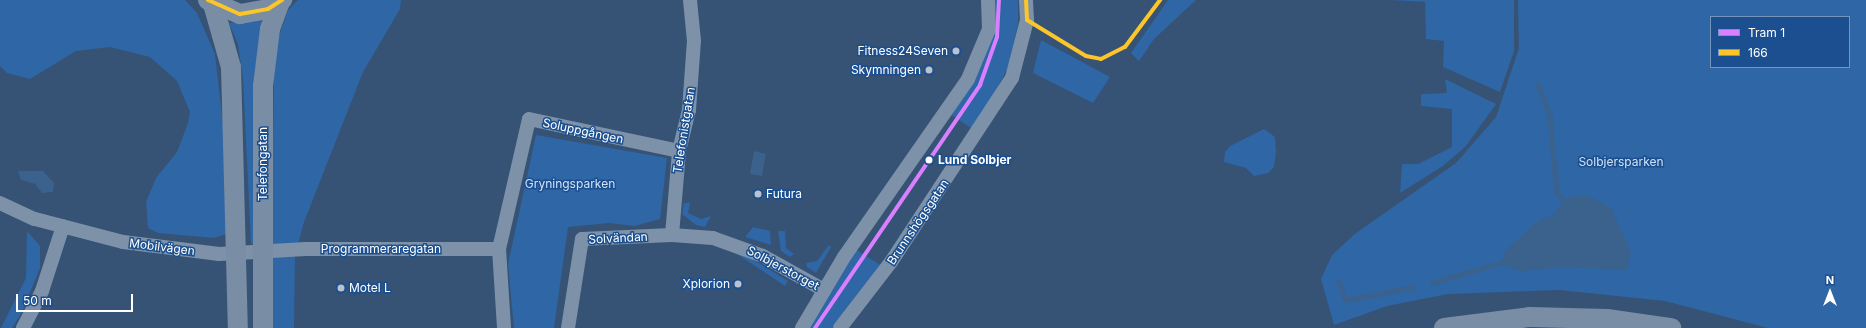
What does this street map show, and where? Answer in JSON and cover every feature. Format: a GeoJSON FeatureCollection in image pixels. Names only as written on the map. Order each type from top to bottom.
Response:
{"type":"FeatureCollection","features":[{"type":"Feature","properties":{"kind":"street","name":"Telefonistgatan"},"geometry":{"type":"LineString","coordinates":[[672,235],[679,151],[689,110],[694,41],[690,0]]}},
{"type":"Feature","properties":{"kind":"street"},"geometry":{"type":"LineString","coordinates":[[802,328],[824,290],[968,79],[982,52],[989,29],[988,0]]}},
{"type":"Feature","properties":{"kind":"street","name":"Brunnshögsgatan"},"geometry":{"type":"LineString","coordinates":[[840,328],[891,262],[1012,78],[1027,20],[1026,0]]}},
{"type":"Feature","properties":{"kind":"street"},"geometry":{"type":"LineString","coordinates":[[210,2],[240,14],[254,13],[281,1]]}},
{"type":"Feature","properties":{"kind":"street","name":"Telefongatan"},"geometry":{"type":"LineString","coordinates":[[264,328],[262,86],[270,30],[281,1]]}},
{"type":"Feature","properties":{"kind":"street"},"geometry":{"type":"LineString","coordinates":[[210,2],[231,67],[238,254],[238,328]]}},
{"type":"Feature","properties":{"kind":"street","name":"Soluppgången"},"geometry":{"type":"LineString","coordinates":[[504,328],[499,250],[529,119],[679,151]]}},
{"type":"Feature","properties":{"kind":"street","name":"Mobilvägen"},"geometry":{"type":"LineString","coordinates":[[0,203],[63,226],[141,246],[238,254],[264,253]]}},
{"type":"Feature","properties":{"kind":"street"},"geometry":{"type":"LineString","coordinates":[[23,328],[42,291],[63,226]]}},
{"type":"Feature","properties":{"kind":"street","name":"Solbjerstorget"},"geometry":{"type":"LineString","coordinates":[[672,235],[713,238],[739,245],[824,290]]}},
{"type":"Feature","properties":{"kind":"street","name":"Solvändan"},"geometry":{"type":"LineString","coordinates":[[568,328],[582,239],[672,235]]}},
{"type":"Feature","properties":{"kind":"street","name":"Programmeraregatan"},"geometry":{"type":"LineString","coordinates":[[264,253],[306,250],[499,250]]}},
{"type":"Feature","properties":{"kind":"street"},"geometry":{"type":"LineString","coordinates":[[1444,328],[1569,317],[1671,328]]}},
{"type":"Feature","properties":{"kind":"green space"},"geometry":{"type":"Polygon","coordinates":[[[0,0],[185,0],[197,13],[215,54],[226,150],[226,234],[214,238],[158,233],[148,228],[146,202],[156,178],[177,152],[188,123],[190,112],[177,81],[150,57],[110,47],[76,51],[30,79],[7,73],[0,66],[0,0]]]}},
{"type":"Feature","properties":{"kind":"green space"},"geometry":{"type":"Polygon","coordinates":[[[298,0],[401,0],[400,9],[363,72],[304,222],[295,256],[294,328],[270,328],[274,77],[278,39],[288,10],[298,0]]]}},
{"type":"Feature","properties":{"kind":"green space"},"geometry":{"type":"Polygon","coordinates":[[[990,0],[1018,0],[1018,24],[1008,68],[974,130],[947,112],[973,76],[990,0]]]}},
{"type":"Feature","properties":{"kind":"green space"},"geometry":{"type":"Polygon","coordinates":[[[1168,0],[1196,0],[1154,39],[1139,61],[1131,53],[1168,0]]]}},
{"type":"Feature","properties":{"kind":"green space"},"geometry":{"type":"Polygon","coordinates":[[[1390,0],[1514,0],[1514,51],[1500,92],[1443,67],[1444,41],[1426,39],[1425,2],[1390,0]]]}},
{"type":"Feature","properties":{"kind":"green space","name":"Solbjersparken"},"geometry":{"type":"Polygon","coordinates":[[[1518,0],[1866,0],[1866,328],[1768,328],[1665,301],[1559,290],[1448,294],[1387,306],[1334,325],[1321,279],[1332,255],[1356,233],[1456,163],[1496,117],[1519,48],[1518,0]]]}},
{"type":"Feature","properties":{"kind":"green space"},"geometry":{"type":"Polygon","coordinates":[[[265,21],[254,244],[251,244],[243,78],[238,44],[229,23],[265,21]]]}},
{"type":"Feature","properties":{"kind":"green space"},"geometry":{"type":"Polygon","coordinates":[[[1041,40],[1110,77],[1093,103],[1033,73],[1041,40]]]}},
{"type":"Feature","properties":{"kind":"green space"},"geometry":{"type":"Polygon","coordinates":[[[1445,79],[1496,104],[1466,146],[1443,166],[1400,193],[1402,164],[1418,164],[1452,147],[1452,109],[1421,106],[1421,94],[1447,93],[1445,79]]]}},
{"type":"Feature","properties":{"kind":"green space"},"geometry":{"type":"Polygon","coordinates":[[[1264,129],[1275,137],[1276,152],[1274,167],[1268,173],[1254,176],[1246,168],[1224,162],[1225,152],[1230,146],[1264,129]]]}},
{"type":"Feature","properties":{"kind":"green space","name":"Gryningsparken"},"geometry":{"type":"Polygon","coordinates":[[[536,135],[667,158],[660,219],[635,226],[609,223],[568,227],[554,328],[514,328],[508,264],[536,135]]]}},
{"type":"Feature","properties":{"kind":"green space"},"geometry":{"type":"Polygon","coordinates":[[[684,203],[690,203],[688,213],[701,219],[711,216],[705,227],[696,225],[682,214],[684,203]]]}},
{"type":"Feature","properties":{"kind":"green space"},"geometry":{"type":"Polygon","coordinates":[[[753,227],[770,231],[771,245],[745,237],[753,227]]]}},
{"type":"Feature","properties":{"kind":"green space"},"geometry":{"type":"Polygon","coordinates":[[[27,231],[40,246],[40,268],[22,312],[12,328],[1,328],[26,278],[27,231]]]}},
{"type":"Feature","properties":{"kind":"green space"},"geometry":{"type":"Polygon","coordinates":[[[778,231],[785,231],[786,248],[794,254],[790,257],[781,251],[778,231]]]}},
{"type":"Feature","properties":{"kind":"green space"},"geometry":{"type":"Polygon","coordinates":[[[829,245],[831,247],[816,273],[807,267],[806,263],[817,261],[829,245]]]}},
{"type":"Feature","properties":{"kind":"green space"},"geometry":{"type":"Polygon","coordinates":[[[855,249],[882,266],[832,328],[809,328],[855,249]]]}},
{"type":"Feature","properties":{"kind":"green space"},"geometry":{"type":"Polygon","coordinates":[[[734,252],[746,255],[788,281],[785,286],[734,252]]]}},
{"type":"Feature","properties":{"kind":"shaded area"},"geometry":{"type":"Polygon","coordinates":[[[754,151],[766,154],[762,176],[750,174],[754,151]]]}},
{"type":"Feature","properties":{"kind":"shaded area"},"geometry":{"type":"Polygon","coordinates":[[[18,171],[43,171],[54,183],[53,192],[42,193],[35,184],[21,180],[18,171]]]}},
{"type":"Feature","properties":{"kind":"shaded area"},"geometry":{"type":"Polygon","coordinates":[[[1576,195],[1587,195],[1611,208],[1631,252],[1627,270],[1562,267],[1521,271],[1502,265],[1505,251],[1539,220],[1552,216],[1565,199],[1576,195]]]}},
{"type":"Feature","properties":{"kind":"waterway"},"geometry":{"type":"LineString","coordinates":[[1538,84],[1550,116],[1557,193],[1564,201]]}},
{"type":"Feature","properties":{"kind":"waterway"},"geometry":{"type":"LineString","coordinates":[[1432,283],[1502,262]]}},
{"type":"Feature","properties":{"kind":"waterway"},"geometry":{"type":"LineString","coordinates":[[1339,281],[1346,300],[1413,287]]}},
{"type":"Feature","properties":{"kind":"tram line","name":"1"},"geometry":{"type":"LineString","coordinates":[[815,328],[980,85],[997,37],[999,0]]}},
{"type":"Feature","properties":{"kind":"transit line","name":"166"},"geometry":{"type":"LineString","coordinates":[[208,0],[240,14],[268,9],[282,0]]}},
{"type":"Feature","properties":{"kind":"transit line","name":"166"},"geometry":{"type":"LineString","coordinates":[[1026,0],[1027,20],[1086,56],[1101,59],[1125,47],[1160,0]]}},
{"type":"Feature","properties":{"kind":"place","name":"Fitness24Seven"},"geometry":{"type":"Point","coordinates":[956,51]}},
{"type":"Feature","properties":{"kind":"place","name":"Skymningen"},"geometry":{"type":"Point","coordinates":[929,70]}},
{"type":"Feature","properties":{"kind":"place","name":"Lund Solbjer"},"geometry":{"type":"Point","coordinates":[929,160]}},
{"type":"Feature","properties":{"kind":"place","name":"Futura"},"geometry":{"type":"Point","coordinates":[758,194]}},
{"type":"Feature","properties":{"kind":"place","name":"Xplorion"},"geometry":{"type":"Point","coordinates":[738,284]}},
{"type":"Feature","properties":{"kind":"place","name":"Motel L"},"geometry":{"type":"Point","coordinates":[341,288]}}]}
